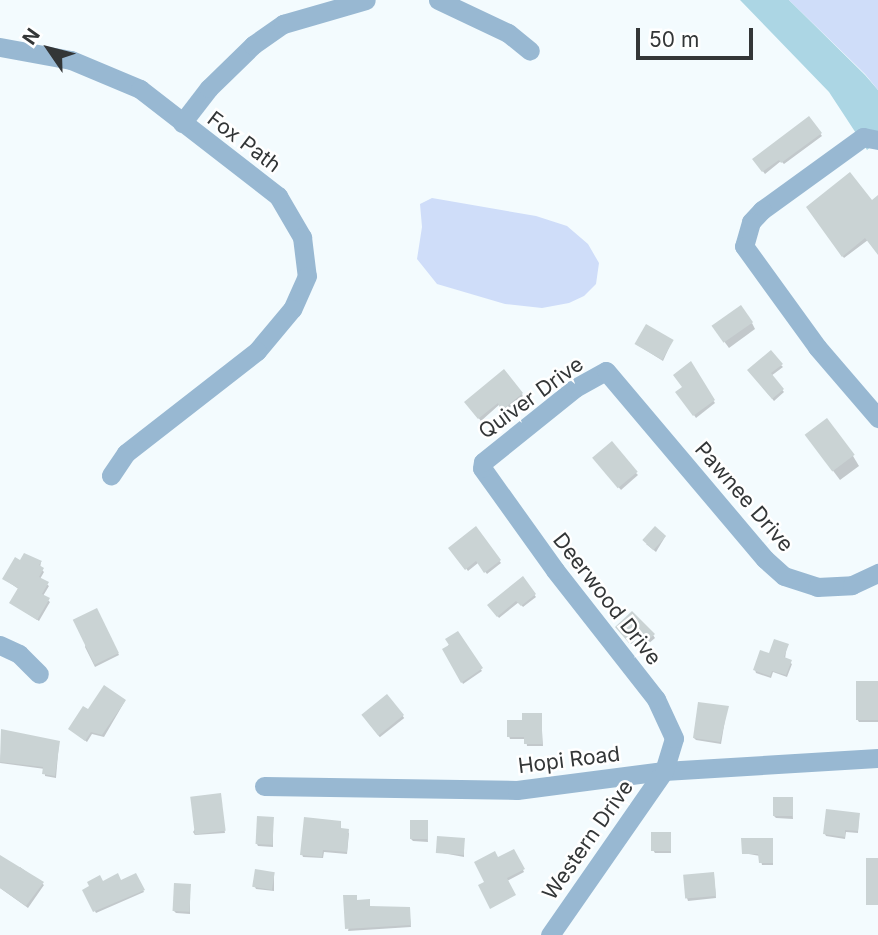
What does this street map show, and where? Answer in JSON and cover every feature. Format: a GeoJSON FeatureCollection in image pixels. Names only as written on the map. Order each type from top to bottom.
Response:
{"type":"FeatureCollection","features":[{"type":"Feature","properties":{"kind":"street"},"geometry":{"type":"LineString","coordinates":[[182,123],[209,88],[253,46],[283,24],[366,0]]}},
{"type":"Feature","properties":{"kind":"street"},"geometry":{"type":"LineString","coordinates":[[438,0],[498,27],[530,51]]}},
{"type":"Feature","properties":{"kind":"street","name":"Fox Path"},"geometry":{"type":"LineString","coordinates":[[0,47],[71,60],[140,89],[278,196],[302,237],[307,276],[292,309],[257,351],[126,453],[111,475]]}},
{"type":"Feature","properties":{"kind":"street"},"geometry":{"type":"LineString","coordinates":[[871,139],[762,210],[751,222],[744,246],[817,347],[878,418]]}},
{"type":"Feature","properties":{"kind":"street","name":"Quiver Drive"},"geometry":{"type":"LineString","coordinates":[[483,462],[575,388],[606,371]]}},
{"type":"Feature","properties":{"kind":"street","name":"Pawnee Drive"},"geometry":{"type":"LineString","coordinates":[[606,371],[765,559],[784,576],[817,587],[852,585],[878,573]]}},
{"type":"Feature","properties":{"kind":"street","name":"Deerwood Drive"},"geometry":{"type":"LineString","coordinates":[[483,462],[482,468],[555,570],[656,699],[674,738],[664,771]]}},
{"type":"Feature","properties":{"kind":"street"},"geometry":{"type":"LineString","coordinates":[[0,645],[19,654],[40,674]]}},
{"type":"Feature","properties":{"kind":"street","name":"Hopi Road"},"geometry":{"type":"LineString","coordinates":[[264,786],[517,790],[664,771],[878,758]]}},
{"type":"Feature","properties":{"kind":"street","name":"Western Drive"},"geometry":{"type":"LineString","coordinates":[[550,935],[664,771]]}},
{"type":"Feature","properties":{"kind":"shaded area"},"geometry":{"type":"Polygon","coordinates":[[[740,0],[789,0],[865,75],[878,90],[878,141],[867,150],[829,92],[740,0]]]}},
{"type":"Feature","properties":{"kind":"shaded area"},"geometry":{"type":"Polygon","coordinates":[[[789,0],[878,0],[878,90],[865,74],[789,0]]]}},
{"type":"Feature","properties":{"kind":"shaded area"},"geometry":{"type":"Polygon","coordinates":[[[432,198],[536,216],[567,226],[588,244],[599,263],[596,284],[584,296],[569,303],[542,308],[505,304],[437,284],[417,259],[422,227],[420,204],[432,198]]]}},
{"type":"Feature","properties":{"kind":"building"},"geometry":{"type":"Polygon","coordinates":[[[809,116],[822,133],[781,163],[779,160],[762,172],[752,159],[809,116]]]}},
{"type":"Feature","properties":{"kind":"building"},"geometry":{"type":"Polygon","coordinates":[[[850,172],[872,200],[878,195],[878,255],[865,238],[842,257],[806,207],[850,172]]]}},
{"type":"Feature","properties":{"kind":"building"},"geometry":{"type":"Polygon","coordinates":[[[741,305],[753,322],[724,343],[712,326],[741,305]]]}},
{"type":"Feature","properties":{"kind":"building"},"geometry":{"type":"Polygon","coordinates":[[[646,324],[674,340],[662,360],[634,344],[646,324]]]}},
{"type":"Feature","properties":{"kind":"building"},"geometry":{"type":"Polygon","coordinates":[[[771,350],[783,364],[771,373],[784,389],[772,399],[747,370],[771,350]]]}},
{"type":"Feature","properties":{"kind":"building"},"geometry":{"type":"Polygon","coordinates":[[[691,361],[715,400],[693,416],[675,392],[682,387],[673,375],[691,361]]]}},
{"type":"Feature","properties":{"kind":"building"},"geometry":{"type":"Polygon","coordinates":[[[504,369],[523,393],[501,411],[498,403],[478,419],[464,402],[504,369]]]}},
{"type":"Feature","properties":{"kind":"building"},"geometry":{"type":"Polygon","coordinates":[[[827,418],[855,455],[832,472],[805,435],[827,418]]]}},
{"type":"Feature","properties":{"kind":"building"},"geometry":{"type":"Polygon","coordinates":[[[612,441],[638,472],[618,488],[592,458],[612,441]]]}},
{"type":"Feature","properties":{"kind":"building"},"geometry":{"type":"Polygon","coordinates":[[[476,526],[501,560],[484,573],[476,561],[465,570],[448,548],[476,526]]]}},
{"type":"Feature","properties":{"kind":"building"},"geometry":{"type":"Polygon","coordinates":[[[655,526],[666,536],[653,550],[642,540],[655,526]]]}},
{"type":"Feature","properties":{"kind":"building"},"geometry":{"type":"Polygon","coordinates":[[[24,553],[42,561],[39,565],[44,568],[39,577],[49,582],[42,594],[50,598],[37,620],[9,603],[18,588],[2,579],[15,557],[20,560],[24,553]]]}},
{"type":"Feature","properties":{"kind":"building"},"geometry":{"type":"Polygon","coordinates":[[[523,576],[536,594],[521,606],[516,601],[497,617],[487,605],[523,576]]]}},
{"type":"Feature","properties":{"kind":"building"},"geometry":{"type":"Polygon","coordinates":[[[97,608],[119,653],[95,665],[73,620],[97,608]]]}},
{"type":"Feature","properties":{"kind":"building"},"geometry":{"type":"Polygon","coordinates":[[[632,611],[655,634],[645,643],[637,635],[629,643],[615,627],[632,611]]]}},
{"type":"Feature","properties":{"kind":"building"},"geometry":{"type":"Polygon","coordinates":[[[458,631],[483,668],[461,683],[442,649],[449,645],[445,639],[458,631]]]}},
{"type":"Feature","properties":{"kind":"building"},"geometry":{"type":"Polygon","coordinates":[[[774,639],[789,644],[784,657],[792,660],[786,675],[772,671],[770,676],[753,670],[760,650],[769,653],[774,639]]]}},
{"type":"Feature","properties":{"kind":"building"},"geometry":{"type":"Polygon","coordinates":[[[856,681],[878,681],[878,720],[856,720],[856,681]]]}},
{"type":"Feature","properties":{"kind":"building"},"geometry":{"type":"Polygon","coordinates":[[[104,685],[126,700],[102,735],[91,732],[85,741],[68,729],[83,706],[88,709],[104,685]]]}},
{"type":"Feature","properties":{"kind":"building"},"geometry":{"type":"Polygon","coordinates":[[[387,694],[404,715],[378,736],[361,715],[387,694]]]}},
{"type":"Feature","properties":{"kind":"building"},"geometry":{"type":"Polygon","coordinates":[[[698,702],[729,706],[720,742],[693,738],[698,702]]]}},
{"type":"Feature","properties":{"kind":"building"},"geometry":{"type":"Polygon","coordinates":[[[522,713],[542,713],[542,744],[524,744],[524,737],[507,737],[507,720],[522,720],[522,713]]]}},
{"type":"Feature","properties":{"kind":"building"},"geometry":{"type":"Polygon","coordinates":[[[1,729],[60,741],[55,776],[42,774],[43,767],[0,762],[1,729]]]}},
{"type":"Feature","properties":{"kind":"building"},"geometry":{"type":"Polygon","coordinates":[[[221,793],[226,831],[195,834],[190,797],[221,793]]]}},
{"type":"Feature","properties":{"kind":"building"},"geometry":{"type":"Polygon","coordinates":[[[773,797],[793,797],[793,816],[773,816],[773,797]]]}},
{"type":"Feature","properties":{"kind":"building"},"geometry":{"type":"Polygon","coordinates":[[[826,809],[860,813],[858,831],[845,830],[845,837],[823,834],[826,809]]]}},
{"type":"Feature","properties":{"kind":"building"},"geometry":{"type":"Polygon","coordinates":[[[257,816],[274,817],[273,845],[256,844],[257,816]]]}},
{"type":"Feature","properties":{"kind":"building"},"geometry":{"type":"Polygon","coordinates":[[[304,817],[341,821],[341,828],[349,829],[347,852],[323,850],[322,857],[300,855],[304,817]]]}},
{"type":"Feature","properties":{"kind":"building"},"geometry":{"type":"Polygon","coordinates":[[[410,820],[428,820],[428,839],[410,839],[410,820]]]}},
{"type":"Feature","properties":{"kind":"building"},"geometry":{"type":"Polygon","coordinates":[[[651,832],[671,832],[671,851],[651,851],[651,832]]]}},
{"type":"Feature","properties":{"kind":"building"},"geometry":{"type":"Polygon","coordinates":[[[437,836],[465,838],[464,855],[436,853],[437,836]]]}},
{"type":"Feature","properties":{"kind":"building"},"geometry":{"type":"Polygon","coordinates":[[[741,838],[773,838],[773,863],[759,863],[758,854],[742,854],[741,838]]]}},
{"type":"Feature","properties":{"kind":"building"},"geometry":{"type":"Polygon","coordinates":[[[514,849],[525,869],[507,878],[516,895],[490,909],[478,885],[484,882],[474,862],[495,851],[498,857],[514,849]]]}},
{"type":"Feature","properties":{"kind":"building"},"geometry":{"type":"Polygon","coordinates":[[[0,855],[44,882],[26,906],[0,888],[0,855]]]}},
{"type":"Feature","properties":{"kind":"building"},"geometry":{"type":"Polygon","coordinates":[[[866,858],[878,858],[878,905],[866,905],[866,858]]]}},
{"type":"Feature","properties":{"kind":"building"},"geometry":{"type":"Polygon","coordinates":[[[255,869],[275,872],[272,890],[252,887],[255,869]]]}},
{"type":"Feature","properties":{"kind":"building"},"geometry":{"type":"Polygon","coordinates":[[[714,872],[716,896],[685,899],[683,875],[714,872]]]}},
{"type":"Feature","properties":{"kind":"building"},"geometry":{"type":"Polygon","coordinates":[[[118,873],[121,880],[136,873],[145,890],[93,912],[82,890],[89,886],[87,882],[100,875],[103,881],[118,873]]]}},
{"type":"Feature","properties":{"kind":"building"},"geometry":{"type":"Polygon","coordinates":[[[174,883],[191,884],[190,912],[173,911],[174,883]]]}},
{"type":"Feature","properties":{"kind":"building"},"geometry":{"type":"Polygon","coordinates":[[[343,895],[357,895],[357,900],[370,899],[370,906],[410,907],[411,925],[345,929],[343,895]]]}}]}
